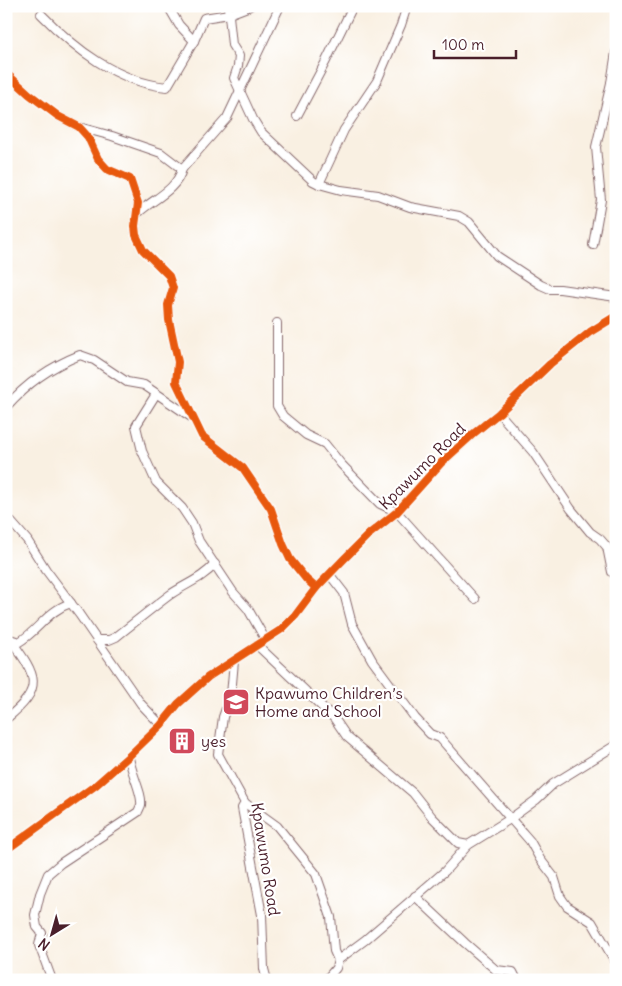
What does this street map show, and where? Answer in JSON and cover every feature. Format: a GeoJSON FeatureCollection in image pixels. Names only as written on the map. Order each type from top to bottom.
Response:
{"type":"FeatureCollection","features":[{"type":"Feature","properties":{"kind":"street"},"geometry":{"type":"LineString","coordinates":[[168,6],[178,25],[194,41]]}},
{"type":"Feature","properties":{"kind":"street"},"geometry":{"type":"LineString","coordinates":[[41,14],[71,42],[104,65],[149,85],[167,87],[194,41],[204,18],[250,6]]}},
{"type":"Feature","properties":{"kind":"street"},"geometry":{"type":"LineString","coordinates":[[138,213],[147,204],[166,192],[180,178],[182,168],[227,118],[240,92],[246,74],[280,6]]}},
{"type":"Feature","properties":{"kind":"street"},"geometry":{"type":"LineString","coordinates":[[297,116],[353,6]]}},
{"type":"Feature","properties":{"kind":"street"},"geometry":{"type":"LineString","coordinates":[[319,184],[344,130],[377,81],[407,6]]}},
{"type":"Feature","properties":{"kind":"street"},"geometry":{"type":"LineString","coordinates":[[229,10],[232,45],[239,56],[234,78],[252,119],[261,132],[312,180],[341,190],[378,195],[410,207],[459,216],[469,222],[497,256],[541,285],[550,289],[616,297]]}},
{"type":"Feature","properties":{"kind":"street"},"geometry":{"type":"LineString","coordinates":[[593,245],[601,200],[596,147],[616,52]]}},
{"type":"Feature","properties":{"kind":"street"},"geometry":{"type":"LineString","coordinates":[[7,74],[58,116],[79,127],[161,152],[182,168]]}},
{"type":"Feature","properties":{"kind":"street"},"geometry":{"type":"LineString","coordinates":[[611,83],[616,93]]}},
{"type":"Feature","properties":{"kind":"street"},"geometry":{"type":"LineString","coordinates":[[79,127],[88,137],[98,159],[107,169],[130,179],[138,202],[135,226],[136,235],[143,250],[169,276],[172,288],[168,305],[169,320],[178,362],[176,382],[202,436],[243,468],[272,509],[283,544],[290,559],[316,588]]}},
{"type":"Feature","properties":{"kind":"street","name":"Kpawumo Road"},"geometry":{"type":"LineString","coordinates":[[6,850],[96,785],[129,756],[161,725],[178,704],[208,677],[282,629],[295,616],[316,588],[368,535],[397,512],[441,464],[473,434],[499,413],[570,347],[616,316]]}},
{"type":"Feature","properties":{"kind":"street"},"geometry":{"type":"LineString","coordinates":[[277,323],[277,406],[283,416],[306,435],[325,444],[341,464],[380,504],[397,512],[475,599]]}},
{"type":"Feature","properties":{"kind":"street"},"geometry":{"type":"LineString","coordinates":[[6,407],[20,390],[66,360],[80,355],[94,360],[127,382],[144,385],[194,419]]}},
{"type":"Feature","properties":{"kind":"street"},"geometry":{"type":"LineString","coordinates":[[156,394],[136,426],[142,451],[156,482],[182,508],[192,522],[199,542],[233,592],[248,608],[265,640]]}},
{"type":"Feature","properties":{"kind":"street"},"geometry":{"type":"LineString","coordinates":[[499,413],[533,452],[571,508],[590,532],[607,547],[612,572],[616,576]]}},
{"type":"Feature","properties":{"kind":"street"},"geometry":{"type":"LineString","coordinates":[[6,516],[27,540],[46,570],[141,704],[161,725]]}},
{"type":"Feature","properties":{"kind":"street"},"geometry":{"type":"LineString","coordinates":[[97,640],[109,640],[116,637],[169,596],[190,582],[197,580],[215,564]]}},
{"type":"Feature","properties":{"kind":"street"},"geometry":{"type":"LineString","coordinates":[[330,575],[344,593],[352,624],[368,653],[394,690],[425,729],[430,734],[440,738],[530,841],[540,859],[554,877],[560,896],[567,906],[592,922],[616,962]]}},
{"type":"Feature","properties":{"kind":"street"},"geometry":{"type":"LineString","coordinates":[[8,637],[19,642],[26,638],[60,606],[71,603]]}},
{"type":"Feature","properties":{"kind":"street"},"geometry":{"type":"LineString","coordinates":[[6,719],[25,701],[33,687],[32,673],[8,637]]}},
{"type":"Feature","properties":{"kind":"street"},"geometry":{"type":"LineString","coordinates":[[257,645],[334,718],[347,737],[413,792],[432,817],[458,843],[468,845]]}},
{"type":"Feature","properties":{"kind":"street","name":"Kpawumo Road"},"geometry":{"type":"LineString","coordinates":[[234,660],[230,695],[223,717],[218,754],[245,803],[242,808],[262,914],[264,969],[267,980]]}},
{"type":"Feature","properties":{"kind":"street"},"geometry":{"type":"LineString","coordinates":[[338,960],[365,940],[445,871],[468,845],[510,819],[536,800],[553,784],[616,745]]}},
{"type":"Feature","properties":{"kind":"street"},"geometry":{"type":"LineString","coordinates":[[52,980],[39,945],[42,933],[37,926],[35,915],[40,894],[48,874],[61,863],[138,812],[142,806],[130,767],[129,756]]}},
{"type":"Feature","properties":{"kind":"street"},"geometry":{"type":"LineString","coordinates":[[245,803],[277,826],[316,874],[331,917],[334,950],[338,960],[336,968],[326,980]]}},
{"type":"Feature","properties":{"kind":"street"},"geometry":{"type":"LineString","coordinates":[[415,896],[496,970],[513,972],[518,980]]}},
{"type":"Feature","properties":{"kind":"cycle path"},"geometry":{"type":"LineString","coordinates":[[6,73],[29,94],[58,116],[79,127],[88,137],[98,159],[107,169],[130,179],[138,203],[135,226],[136,235],[143,250],[169,276],[173,288],[168,305],[169,320],[178,362],[176,382],[202,436],[243,468],[271,509],[290,559],[316,588]]}},
{"type":"Feature","properties":{"kind":"cycle path"},"geometry":{"type":"LineString","coordinates":[[6,850],[96,785],[129,756],[161,725],[178,704],[208,677],[282,629],[295,616],[316,588],[368,535],[397,512],[441,463],[499,413],[550,364],[590,332],[616,316]]}},
{"type":"Feature","properties":{"kind":"place","name":"Kpawumo Children’s Home and School"},"geometry":{"type":"Point","coordinates":[236,702]}},
{"type":"Feature","properties":{"kind":"place","name":"yes"},"geometry":{"type":"Point","coordinates":[182,741]}}]}
